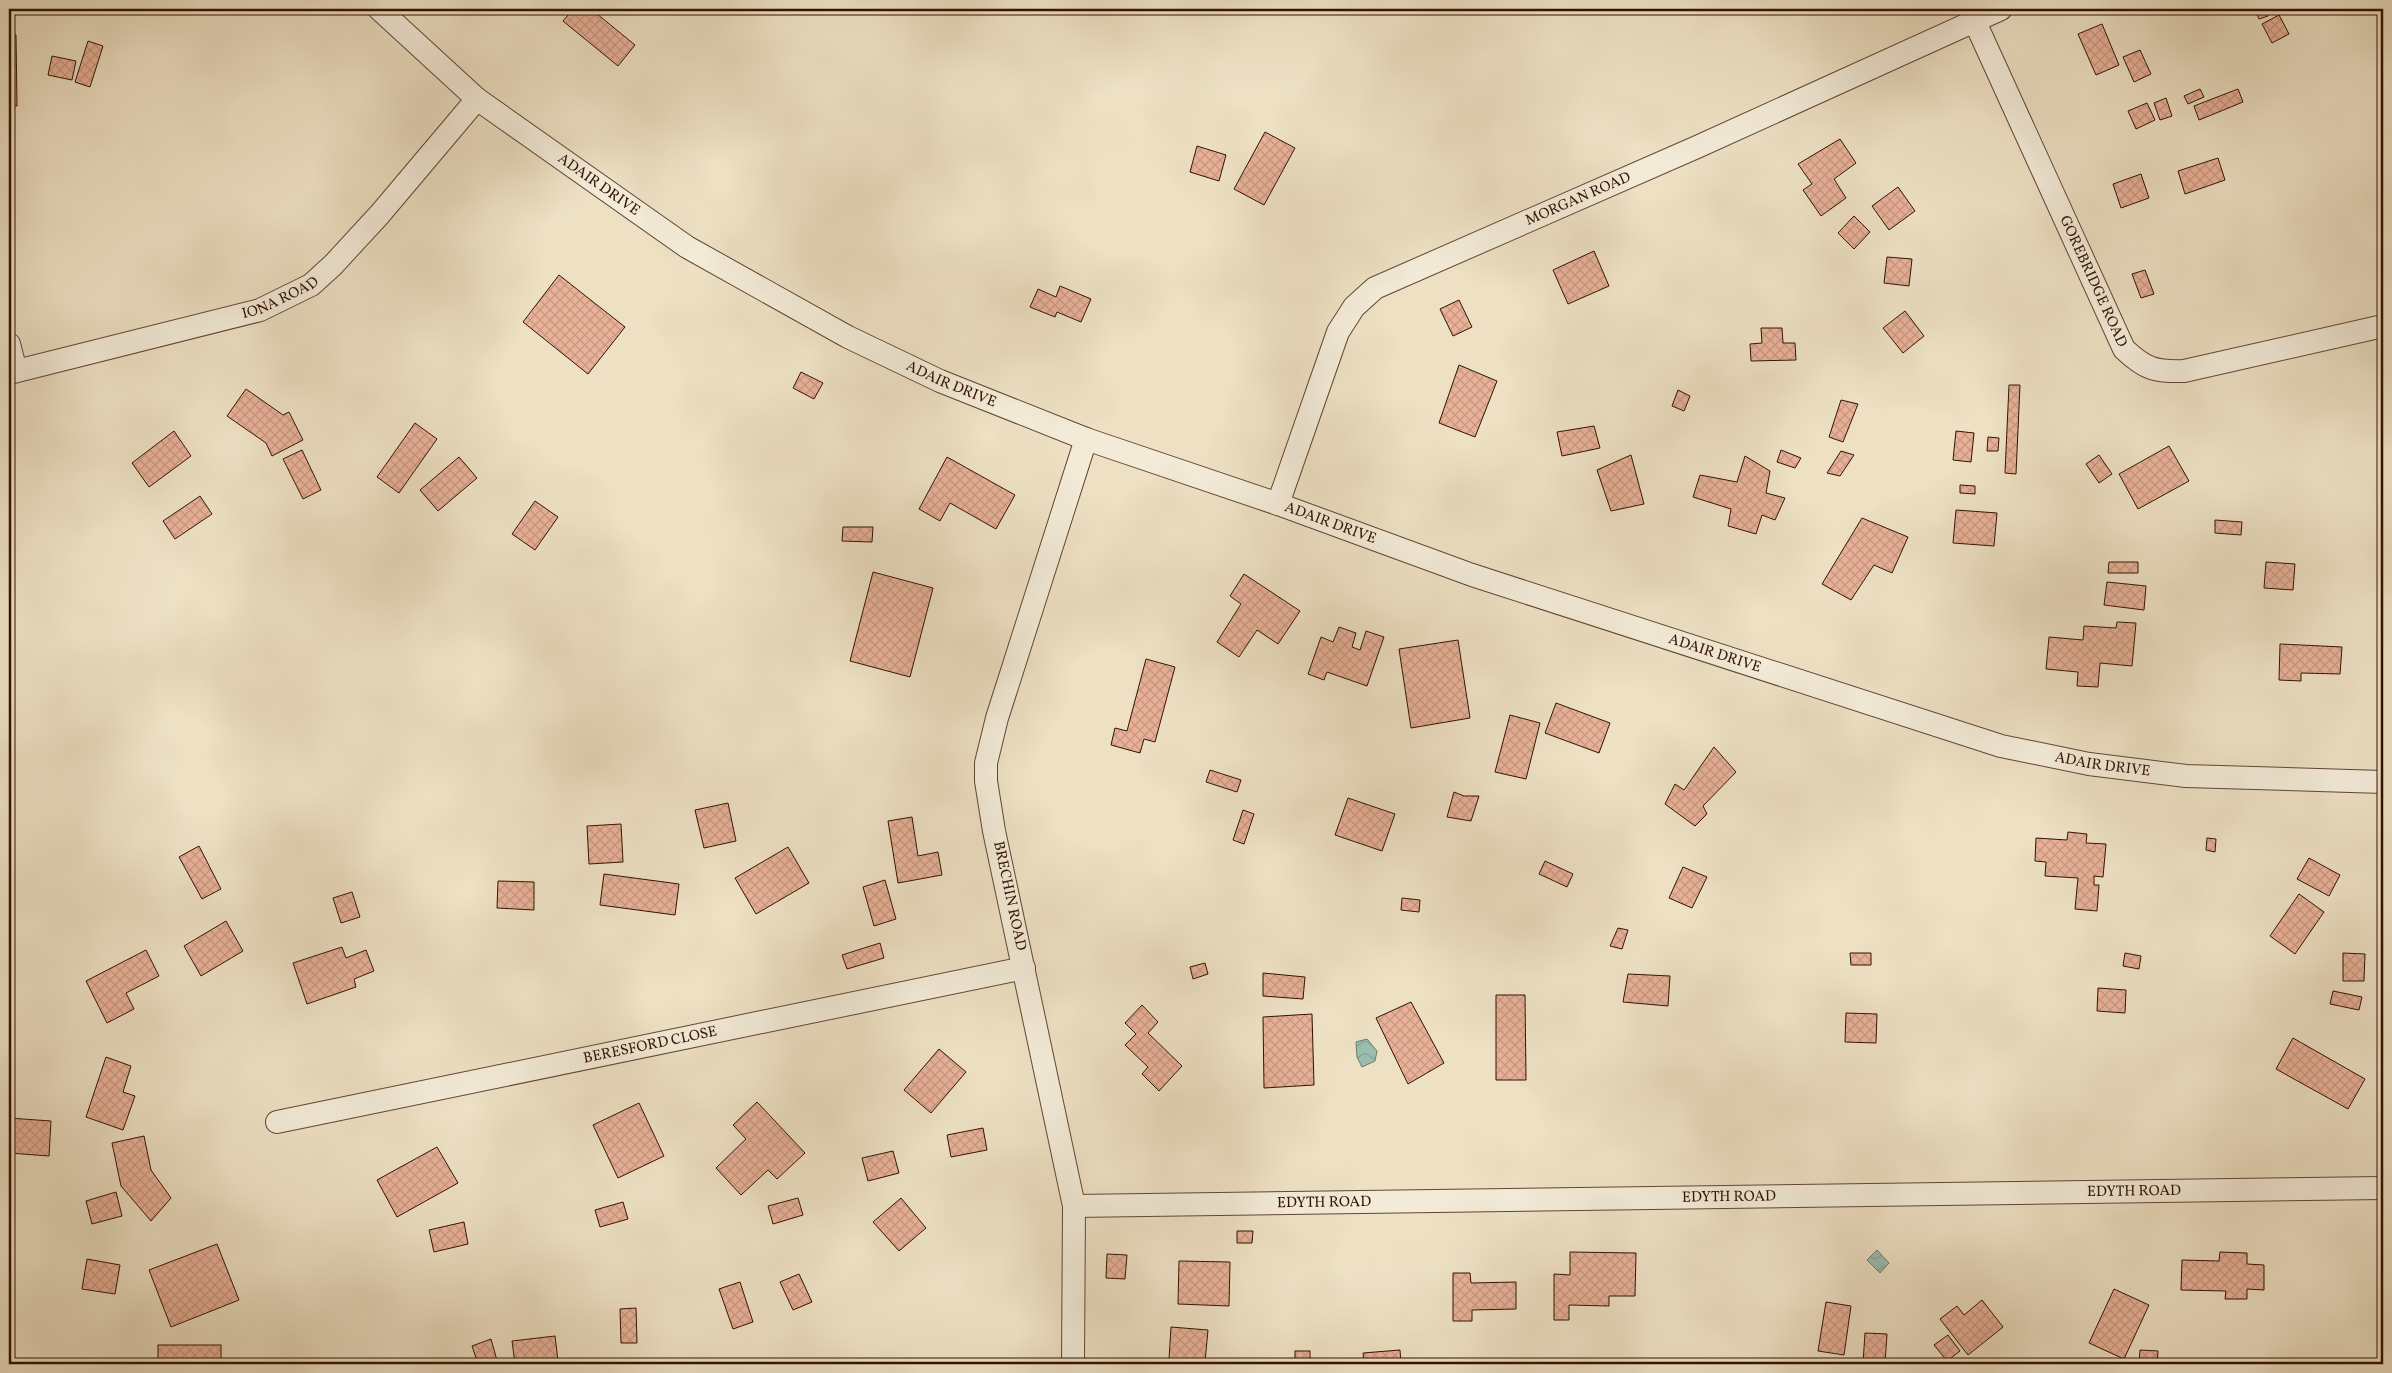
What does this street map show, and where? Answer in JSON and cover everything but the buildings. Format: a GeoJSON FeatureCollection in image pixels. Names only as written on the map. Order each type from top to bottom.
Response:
{"type":"FeatureCollection","features":[{"type":"Feature","properties":{"kind":"street","name":"ADAIR DRIVE"},"geometry":{"type":"LineString","coordinates":[[379,9],[477,99],[687,247],[822,323],[940,381],[1086,439],[1278,504],[1472,575],[2001,746],[2089,764],[2186,776],[2383,782]]}},
{"type":"Feature","properties":{"kind":"street","name":"MORGAN ROAD"},"geometry":{"type":"LineString","coordinates":[[1278,504],[1338,332],[1354,307],[1375,288],[2001,9]]}},
{"type":"Feature","properties":{"kind":"street","name":"GOREBRIDGE ROAD"},"geometry":{"type":"LineString","coordinates":[[1975,22],[2124,349],[2137,361],[2147,368],[2161,372],[2184,371],[2383,326]]}},
{"type":"Feature","properties":{"kind":"street","name":"IONA ROAD"},"geometry":{"type":"LineString","coordinates":[[13,372],[260,310],[311,285],[334,264],[380,214],[477,99]]}},
{"type":"Feature","properties":{"kind":"street"},"geometry":{"type":"LineString","coordinates":[[9,344],[13,372]]}},
{"type":"Feature","properties":{"kind":"street","name":"BRECHIN ROAD"},"geometry":{"type":"LineString","coordinates":[[1073,1364],[1074,1206],[994,831],[986,781],[986,763],[997,718],[1086,439]]}},
{"type":"Feature","properties":{"kind":"street","name":"BERESFORD CLOSE"},"geometry":{"type":"LineString","coordinates":[[277,1122],[1024,968]]}},
{"type":"Feature","properties":{"kind":"street","name":"EDYTH ROAD"},"geometry":{"type":"LineString","coordinates":[[1074,1206],[2383,1188]]}},
{"type":"Feature","properties":{"kind":"water"},"geometry":{"type":"Polygon","coordinates":[[[1367,1039],[1377,1051],[1375,1061],[1362,1067],[1357,1057],[1356,1042],[1367,1039]]]}},
{"type":"Feature","properties":{"kind":"water"},"geometry":{"type":"Polygon","coordinates":[[[1877,1250],[1889,1263],[1880,1273],[1867,1260],[1877,1250]]]}}]}
